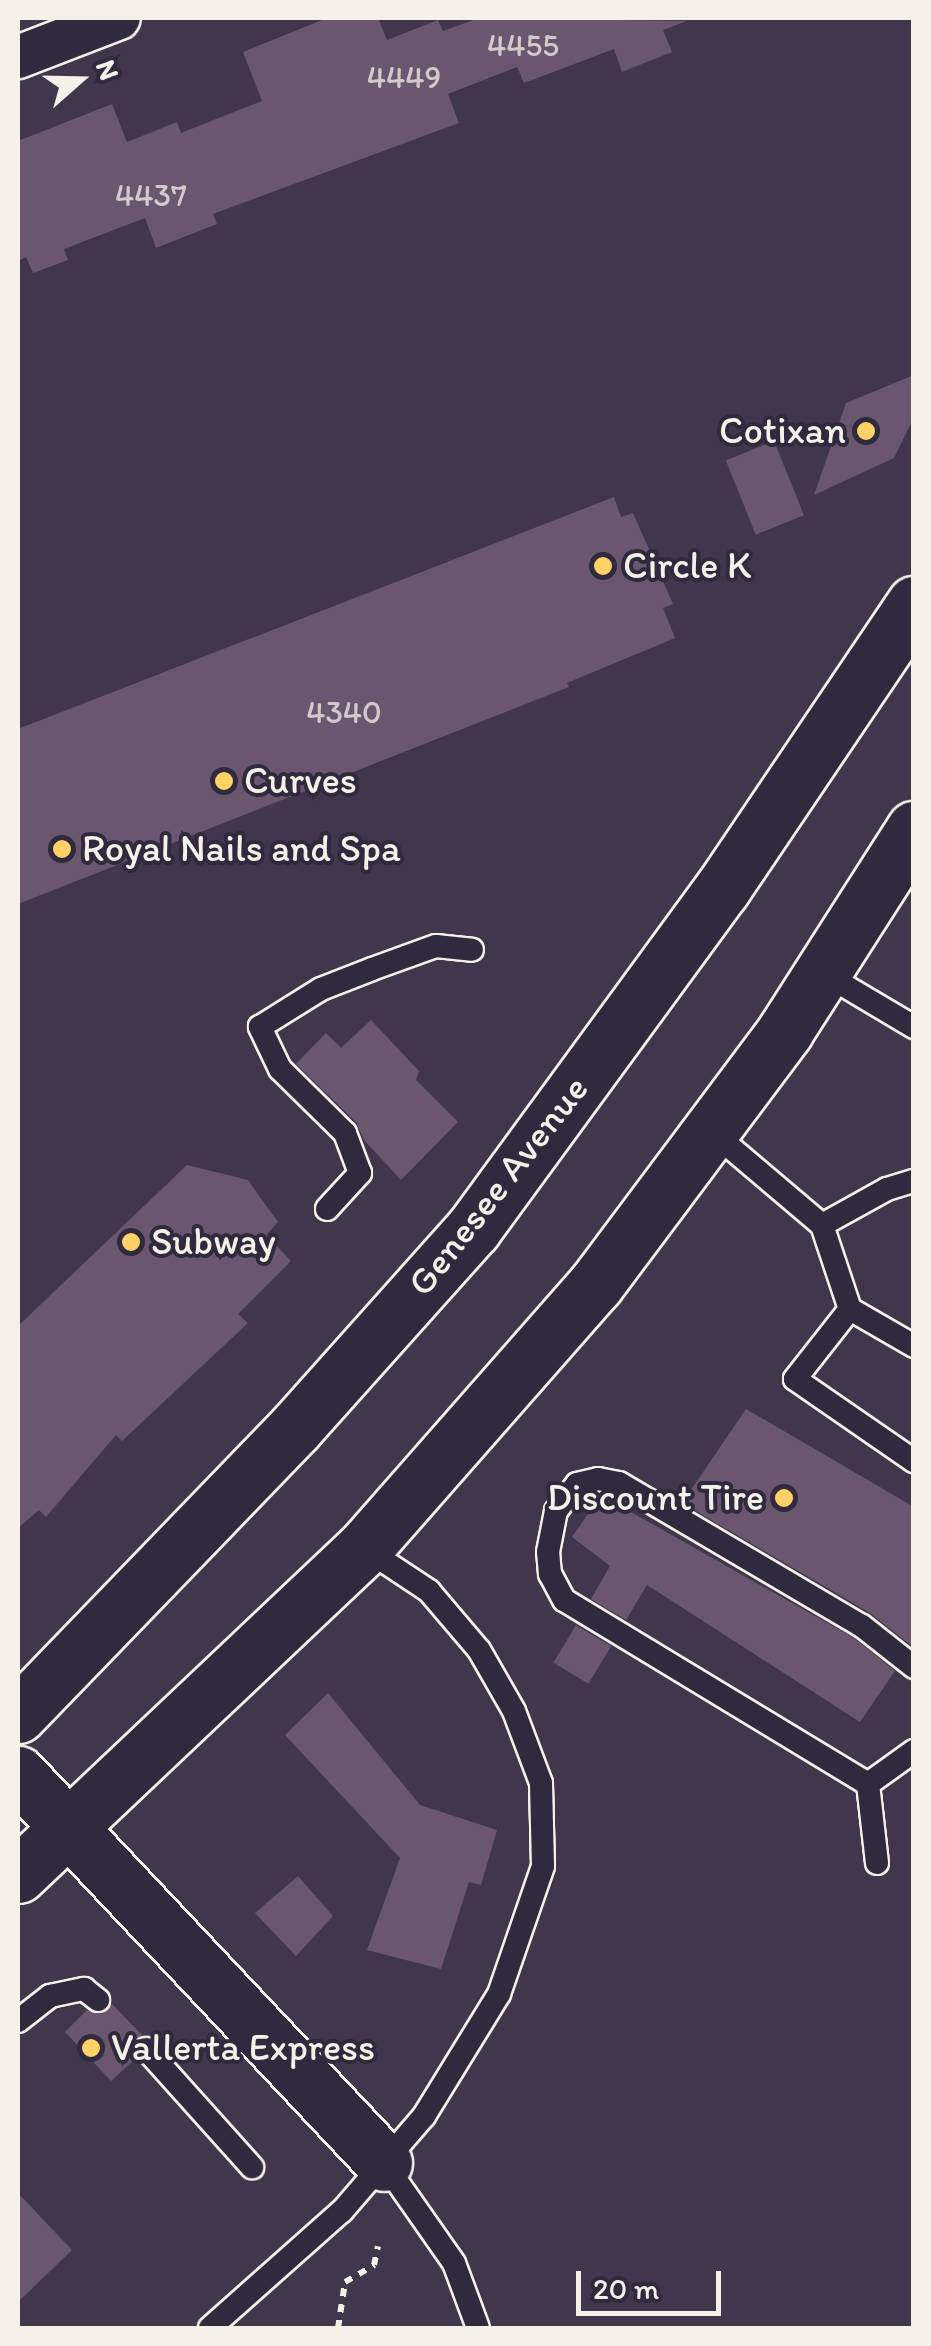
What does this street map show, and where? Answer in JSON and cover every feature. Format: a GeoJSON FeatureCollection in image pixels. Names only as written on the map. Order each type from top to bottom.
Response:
{"type":"FeatureCollection","features":[{"type":"Feature","properties":{"kind":"main road","name":"Genesee Avenue"},"geometry":{"type":"LineString","coordinates":[[18,1716],[296,1427],[473,1229],[905,635]]}},
{"type":"Feature","properties":{"kind":"main road"},"geometry":{"type":"LineString","coordinates":[[18,1875],[364,1548],[596,1284],[712,1131],[823,973],[914,830]]}},
{"type":"Feature","properties":{"kind":"main road"},"geometry":{"type":"LineString","coordinates":[[18,1774],[384,2163]]}},
{"type":"Feature","properties":{"kind":"street"},"geometry":{"type":"LineString","coordinates":[[18,58],[118,18]]}},
{"type":"Feature","properties":{"kind":"lane"},"geometry":{"type":"LineString","coordinates":[[327,1209],[360,1173],[345,1133],[280,1069],[260,1028],[321,989],[436,946],[472,950]]}},
{"type":"Feature","properties":{"kind":"lane"},"geometry":{"type":"LineString","coordinates":[[823,973],[914,1027]]}},
{"type":"Feature","properties":{"kind":"lane"},"geometry":{"type":"LineString","coordinates":[[712,1131],[822,1225],[850,1309],[914,1346]]}},
{"type":"Feature","properties":{"kind":"lane"},"geometry":{"type":"LineString","coordinates":[[822,1225],[887,1189],[914,1181]]}},
{"type":"Feature","properties":{"kind":"lane"},"geometry":{"type":"LineString","coordinates":[[850,1309],[795,1379],[914,1461]]}},
{"type":"Feature","properties":{"kind":"lane"},"geometry":{"type":"LineString","coordinates":[[868,1784],[564,1600],[550,1574],[548,1552],[556,1511],[577,1484],[598,1480],[619,1483],[862,1626],[914,1667]]}},
{"type":"Feature","properties":{"kind":"lane"},"geometry":{"type":"LineString","coordinates":[[210,2328],[342,2211],[424,2116],[499,1994],[543,1866],[541,1783],[514,1712],[479,1650],[429,1591],[364,1548]]}},
{"type":"Feature","properties":{"kind":"lane"},"geometry":{"type":"LineString","coordinates":[[868,1784],[914,1751]]}},
{"type":"Feature","properties":{"kind":"lane"},"geometry":{"type":"LineString","coordinates":[[868,1784],[877,1863]]}},
{"type":"Feature","properties":{"kind":"lane"},"geometry":{"type":"LineString","coordinates":[[18,2021],[50,1996],[84,1989],[98,2000]]}},
{"type":"Feature","properties":{"kind":"lane"},"geometry":{"type":"LineString","coordinates":[[146,2048],[252,2167]]}},
{"type":"Feature","properties":{"kind":"lane"},"geometry":{"type":"LineString","coordinates":[[384,2163],[454,2263],[478,2328]]}},
{"type":"Feature","properties":{"kind":"path"},"geometry":{"type":"LineString","coordinates":[[338,2328],[345,2282],[374,2265],[378,2246]]}},
{"type":"Feature","properties":{"kind":"building"},"geometry":{"type":"Polygon","coordinates":[[[327,18],[378,18],[387,40],[438,20],[443,31],[479,18],[687,21],[663,30],[672,52],[622,72],[614,49],[524,83],[517,67],[448,94],[459,123],[213,214],[217,224],[156,248],[145,218],[64,249],[68,260],[33,273],[26,257],[18,261],[18,141],[112,104],[127,142],[177,122],[181,133],[262,101],[243,52],[327,18]]]}},
{"type":"Feature","properties":{"kind":"building"},"geometry":{"type":"Polygon","coordinates":[[[914,375],[914,417],[894,458],[814,495],[846,403],[914,375]]]}},
{"type":"Feature","properties":{"kind":"building","name":"Circle K"},"geometry":{"type":"Polygon","coordinates":[[[774,441],[804,515],[756,535],[726,460],[774,441]]]}},
{"type":"Feature","properties":{"kind":"building"},"geometry":{"type":"Polygon","coordinates":[[[614,497],[621,517],[633,513],[673,604],[663,608],[675,638],[567,683],[569,687],[18,904],[18,729],[614,497]]]}},
{"type":"Feature","properties":{"kind":"building"},"geometry":{"type":"Polygon","coordinates":[[[371,1020],[419,1071],[416,1080],[458,1122],[401,1180],[364,1140],[356,1122],[296,1064],[326,1033],[341,1048],[371,1020]]]}},
{"type":"Feature","properties":{"kind":"building"},"geometry":{"type":"Polygon","coordinates":[[[187,1165],[248,1180],[278,1222],[266,1235],[291,1261],[238,1314],[248,1323],[122,1441],[116,1435],[46,1517],[39,1510],[18,1528],[18,1326],[187,1165]]]}},
{"type":"Feature","properties":{"kind":"building"},"geometry":{"type":"Polygon","coordinates":[[[746,1409],[914,1507],[913,1647],[870,1613],[682,1503],[746,1409]]]}},
{"type":"Feature","properties":{"kind":"building"},"geometry":{"type":"Polygon","coordinates":[[[601,1495],[854,1638],[895,1671],[860,1722],[647,1585],[626,1620],[591,1599],[610,1566],[572,1537],[601,1495]]]}},
{"type":"Feature","properties":{"kind":"building"},"geometry":{"type":"Polygon","coordinates":[[[576,1625],[611,1646],[588,1684],[553,1663],[576,1625]]]}},
{"type":"Feature","properties":{"kind":"building"},"geometry":{"type":"Polygon","coordinates":[[[328,1693],[420,1805],[497,1830],[481,1885],[469,1882],[441,1969],[367,1950],[400,1858],[285,1735],[328,1693]]]}},
{"type":"Feature","properties":{"kind":"building"},"geometry":{"type":"Polygon","coordinates":[[[298,1876],[333,1916],[296,1956],[255,1913],[298,1876]]]}},
{"type":"Feature","properties":{"kind":"building"},"geometry":{"type":"Polygon","coordinates":[[[112,2004],[142,2035],[132,2045],[135,2059],[111,2081],[65,2032],[87,2010],[103,2014],[112,2004]]]}},
{"type":"Feature","properties":{"kind":"building"},"geometry":{"type":"Polygon","coordinates":[[[18,2193],[72,2250],[18,2302],[18,2193]]]}},
{"type":"Feature","properties":{"kind":"place","name":"Cotixan"},"geometry":{"type":"Point","coordinates":[866,431]}},
{"type":"Feature","properties":{"kind":"place","name":"Circle K"},"geometry":{"type":"Point","coordinates":[603,566]}},
{"type":"Feature","properties":{"kind":"place","name":"Curves"},"geometry":{"type":"Point","coordinates":[224,781]}},
{"type":"Feature","properties":{"kind":"place","name":"Royal Nails and Spa"},"geometry":{"type":"Point","coordinates":[62,849]}},
{"type":"Feature","properties":{"kind":"place","name":"Subway"},"geometry":{"type":"Point","coordinates":[131,1242]}},
{"type":"Feature","properties":{"kind":"place","name":"Discount Tire"},"geometry":{"type":"Point","coordinates":[784,1498]}},
{"type":"Feature","properties":{"kind":"place","name":"Vallerta Express"},"geometry":{"type":"Point","coordinates":[91,2048]}}]}
